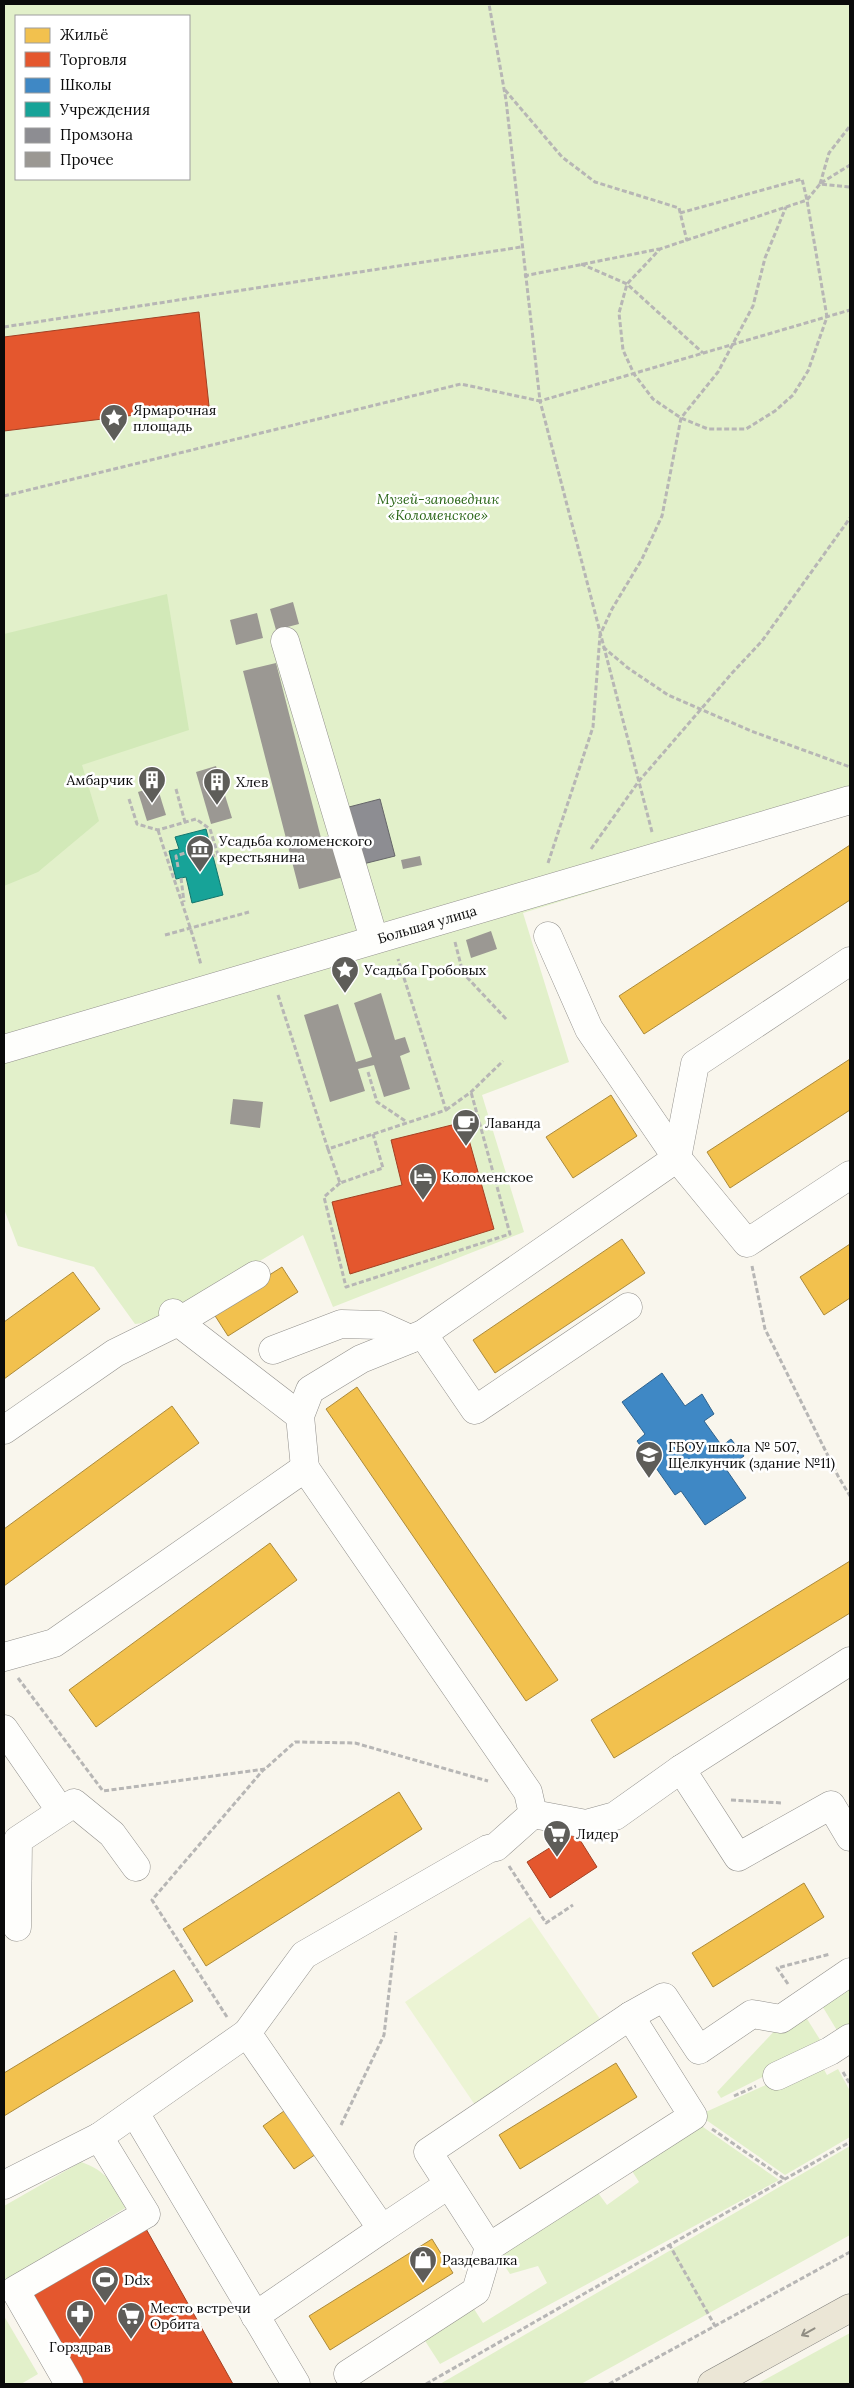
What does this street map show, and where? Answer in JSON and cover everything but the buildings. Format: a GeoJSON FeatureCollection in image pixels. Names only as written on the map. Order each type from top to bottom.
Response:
{"type":"FeatureCollection","features":[{"type":"Feature","properties":{"kind":"main road"},"geometry":{"type":"LineString","coordinates":[[712,2384],[850,2308]]}},
{"type":"Feature","properties":{"kind":"street"},"geometry":{"type":"LineString","coordinates":[[285,641],[381,937]]}},
{"type":"Feature","properties":{"kind":"street","name":"Большая улица"},"geometry":{"type":"LineString","coordinates":[[4,1049],[449,917],[659,858],[850,800]]}},
{"type":"Feature","properties":{"kind":"street"},"geometry":{"type":"LineString","coordinates":[[548,936],[589,1029],[677,1158],[747,1244],[850,1175]]}},
{"type":"Feature","properties":{"kind":"street"},"geometry":{"type":"LineString","coordinates":[[533,1814],[528,1792],[305,1468],[300,1416],[310,1390],[361,1359],[416,1337],[677,1158],[695,1064],[850,961]]}},
{"type":"Feature","properties":{"kind":"street"},"geometry":{"type":"LineString","coordinates":[[4,1430],[115,1353],[175,1318],[256,1275]]}},
{"type":"Feature","properties":{"kind":"street"},"geometry":{"type":"LineString","coordinates":[[273,1350],[342,1324],[379,1325],[416,1337],[474,1410],[628,1306]]}},
{"type":"Feature","properties":{"kind":"street"},"geometry":{"type":"LineString","coordinates":[[175,1318],[300,1416]]}},
{"type":"Feature","properties":{"kind":"street"},"geometry":{"type":"LineString","coordinates":[[10,1666],[54,1643],[305,1468]]}},
{"type":"Feature","properties":{"kind":"street"},"geometry":{"type":"LineString","coordinates":[[533,1814],[586,1824],[614,1816],[681,1769],[850,1661]]}},
{"type":"Feature","properties":{"kind":"street"},"geometry":{"type":"LineString","coordinates":[[4,1729],[13,1760],[60,1810]]}},
{"type":"Feature","properties":{"kind":"street"},"geometry":{"type":"LineString","coordinates":[[681,1769],[738,1857],[831,1805],[850,1837]]}},
{"type":"Feature","properties":{"kind":"street"},"geometry":{"type":"LineString","coordinates":[[18,1927],[18,1840],[60,1810],[74,1803],[112,1834],[136,1867]]}},
{"type":"Feature","properties":{"kind":"street"},"geometry":{"type":"LineString","coordinates":[[4,2185],[99,2137],[134,2113],[244,2035],[304,1956],[488,1849],[496,1847],[533,1814]]}},
{"type":"Feature","properties":{"kind":"street"},"geometry":{"type":"LineString","coordinates":[[489,2247],[428,2152],[630,2016],[664,1996],[699,2050],[752,2014],[781,2019],[841,1963]]}},
{"type":"Feature","properties":{"kind":"street"},"geometry":{"type":"LineString","coordinates":[[348,2374],[476,2291],[489,2247],[693,2116],[630,2016]]}},
{"type":"Feature","properties":{"kind":"street"},"geometry":{"type":"LineString","coordinates":[[244,2035],[330,2151],[382,2229]]}},
{"type":"Feature","properties":{"kind":"street"},"geometry":{"type":"LineString","coordinates":[[777,2076],[830,2051],[850,2038]]}},
{"type":"Feature","properties":{"kind":"street"},"geometry":{"type":"LineString","coordinates":[[134,2113],[296,2384]]}},
{"type":"Feature","properties":{"kind":"street"},"geometry":{"type":"LineString","coordinates":[[69,2384],[15,2290],[146,2214],[99,2137]]}},
{"type":"Feature","properties":{"kind":"street"},"geometry":{"type":"LineString","coordinates":[[256,2316],[448,2185]]}},
{"type":"Feature","properties":{"kind":"path"},"geometry":{"type":"LineString","coordinates":[[489,4],[504,90],[524,276],[540,401],[659,858]]}},
{"type":"Feature","properties":{"kind":"path"},"geometry":{"type":"LineString","coordinates":[[504,90],[562,158],[595,182],[680,208],[687,241]]}},
{"type":"Feature","properties":{"kind":"path"},"geometry":{"type":"LineString","coordinates":[[820,184],[829,153],[850,126]]}},
{"type":"Feature","properties":{"kind":"path"},"geometry":{"type":"LineString","coordinates":[[524,276],[660,249],[687,241],[807,200],[820,184],[850,165]]}},
{"type":"Feature","properties":{"kind":"path"},"geometry":{"type":"LineString","coordinates":[[660,249],[626,284],[619,313],[623,350],[634,374],[654,398],[680,418],[708,429],[746,429],[775,411],[792,395],[808,371],[827,316],[802,179],[680,213]]}},
{"type":"Feature","properties":{"kind":"path"},"geometry":{"type":"LineString","coordinates":[[820,184],[850,187]]}},
{"type":"Feature","properties":{"kind":"path"},"geometry":{"type":"LineString","coordinates":[[539,891],[593,727],[600,635],[612,609],[642,559],[662,516],[680,418],[718,372],[753,306],[766,258],[786,207]]}},
{"type":"Feature","properties":{"kind":"path"},"geometry":{"type":"LineString","coordinates":[[4,327],[521,246]]}},
{"type":"Feature","properties":{"kind":"path"},"geometry":{"type":"LineString","coordinates":[[581,264],[626,284],[704,353]]}},
{"type":"Feature","properties":{"kind":"path"},"geometry":{"type":"LineString","coordinates":[[4,496],[461,384],[540,401],[850,310]]}},
{"type":"Feature","properties":{"kind":"path"},"geometry":{"type":"LineString","coordinates":[[591,850],[639,781],[762,641],[850,518]]}},
{"type":"Feature","properties":{"kind":"path"},"geometry":{"type":"LineString","coordinates":[[603,647],[628,668],[668,695],[750,731],[850,767]]}},
{"type":"Feature","properties":{"kind":"path"},"geometry":{"type":"LineString","coordinates":[[176,789],[185,822]]}},
{"type":"Feature","properties":{"kind":"path"},"geometry":{"type":"LineString","coordinates":[[129,799],[137,824],[158,830],[196,818],[210,828],[218,855],[213,856]]}},
{"type":"Feature","properties":{"kind":"path"},"geometry":{"type":"LineString","coordinates":[[158,830],[176,892],[184,905]]}},
{"type":"Feature","properties":{"kind":"path"},"geometry":{"type":"LineString","coordinates":[[178,867],[176,856],[185,852]]}},
{"type":"Feature","properties":{"kind":"path"},"geometry":{"type":"LineString","coordinates":[[181,878],[184,905],[207,990]]}},
{"type":"Feature","properties":{"kind":"path"},"geometry":{"type":"LineString","coordinates":[[165,935],[249,912]]}},
{"type":"Feature","properties":{"kind":"path"},"geometry":{"type":"LineString","coordinates":[[449,917],[463,973],[508,1020]]}},
{"type":"Feature","properties":{"kind":"path"},"geometry":{"type":"LineString","coordinates":[[381,937],[400,963],[446,1110]]}},
{"type":"Feature","properties":{"kind":"path"},"geometry":{"type":"LineString","coordinates":[[272,970],[278,996],[340,1183]]}},
{"type":"Feature","properties":{"kind":"path"},"geometry":{"type":"LineString","coordinates":[[328,1149],[446,1110],[471,1092],[503,1061]]}},
{"type":"Feature","properties":{"kind":"path"},"geometry":{"type":"LineString","coordinates":[[368,1072],[377,1102],[408,1122]]}},
{"type":"Feature","properties":{"kind":"path"},"geometry":{"type":"LineString","coordinates":[[373,1134],[383,1168],[340,1183],[324,1197],[346,1287],[510,1234],[471,1092]]}},
{"type":"Feature","properties":{"kind":"path"},"geometry":{"type":"LineString","coordinates":[[747,1244],[764,1329],[838,1476],[850,1496]]}},
{"type":"Feature","properties":{"kind":"path"},"geometry":{"type":"LineString","coordinates":[[10,1666],[103,1791],[264,1769]]}},
{"type":"Feature","properties":{"kind":"path"},"geometry":{"type":"LineString","coordinates":[[244,2035],[152,1900],[264,1769],[295,1742],[355,1743],[489,1781]]}},
{"type":"Feature","properties":{"kind":"path"},"geometry":{"type":"LineString","coordinates":[[700,1799],[784,1803]]}},
{"type":"Feature","properties":{"kind":"path"},"geometry":{"type":"LineString","coordinates":[[496,1847],[546,1923],[573,1906]]}},
{"type":"Feature","properties":{"kind":"path"},"geometry":{"type":"LineString","coordinates":[[330,2151],[384,2034],[400,1900]]}},
{"type":"Feature","properties":{"kind":"path"},"geometry":{"type":"LineString","coordinates":[[778,1968],[841,1963]]}},
{"type":"Feature","properties":{"kind":"path"},"geometry":{"type":"LineString","coordinates":[[693,2116],[786,2180]]}},
{"type":"Feature","properties":{"kind":"path"},"geometry":{"type":"LineString","coordinates":[[426,2384],[432,2383],[669,2244],[786,2180],[850,2142]]}},
{"type":"Feature","properties":{"kind":"path"},"geometry":{"type":"LineString","coordinates":[[669,2244],[715,2326]]}},
{"type":"Feature","properties":{"kind":"path"},"geometry":{"type":"LineString","coordinates":[[609,2384],[850,2252]]}},
{"type":"Feature","properties":{"kind":"green space","name":"Музей-заповедник «Коломенское»"},"geometry":{"type":"Polygon","coordinates":[[[4,4],[850,4],[850,812],[523,913],[569,1062],[482,1095],[524,1232],[333,1307],[303,1235],[160,1321],[135,1324],[94,1267],[18,1246],[4,1209],[4,4]]]}},
{"type":"Feature","properties":{"kind":"green space"},"geometry":{"type":"Polygon","coordinates":[[[167,594],[189,730],[82,765],[99,821],[38,872],[4,886],[4,634],[167,594]]]}},
{"type":"Feature","properties":{"kind":"green space"},"geometry":{"type":"Polygon","coordinates":[[[530,1917],[600,2019],[475,2105],[405,2002],[530,1917]]]}},
{"type":"Feature","properties":{"kind":"green space"},"geometry":{"type":"Polygon","coordinates":[[[850,1977],[850,2032],[841,2037],[818,1999],[850,1977]]]}},
{"type":"Feature","properties":{"kind":"green space"},"geometry":{"type":"Polygon","coordinates":[[[802,2011],[824,2046],[721,2098],[717,2092],[780,2025],[802,2011]]]}},
{"type":"Feature","properties":{"kind":"green space"},"geometry":{"type":"Polygon","coordinates":[[[819,2061],[827,2075],[838,2069],[850,2091],[850,2137],[785,2175],[699,2115],[819,2061]]]}},
{"type":"Feature","properties":{"kind":"green space"},"geometry":{"type":"Polygon","coordinates":[[[693,2120],[779,2180],[440,2364],[420,2333],[469,2301],[483,2323],[547,2283],[538,2266],[510,2274],[493,2248],[593,2186],[607,2205],[639,2182],[627,2163],[693,2120]]]}},
{"type":"Feature","properties":{"kind":"green space"},"geometry":{"type":"Polygon","coordinates":[[[850,2146],[850,2235],[581,2384],[440,2384],[850,2146]]]}},
{"type":"Feature","properties":{"kind":"green space"},"geometry":{"type":"Polygon","coordinates":[[[81,2162],[103,2174],[113,2185],[127,2207],[4,2281],[4,2206],[81,2162]]]}},
{"type":"Feature","properties":{"kind":"green space"},"geometry":{"type":"Polygon","coordinates":[[[4,2316],[38,2374],[21,2384],[4,2384],[4,2316]]]}},
{"type":"Feature","properties":{"kind":"green space"},"geometry":{"type":"Polygon","coordinates":[[[850,2333],[850,2384],[757,2384],[850,2333]]]}},
{"type":"Feature","properties":{"kind":"place","name":"Ярмарочная площадь"},"geometry":{"type":"Point","coordinates":[114,442]}},
{"type":"Feature","properties":{"kind":"place","name":"Амбарчик"},"geometry":{"type":"Point","coordinates":[152,804]}},
{"type":"Feature","properties":{"kind":"place","name":"Хлев"},"geometry":{"type":"Point","coordinates":[217,806]}},
{"type":"Feature","properties":{"kind":"place","name":"Усадьба коломенского крестьянина"},"geometry":{"type":"Point","coordinates":[200,873]}},
{"type":"Feature","properties":{"kind":"place","name":"Усадьба Гробовых"},"geometry":{"type":"Point","coordinates":[345,994]}},
{"type":"Feature","properties":{"kind":"place","name":"Лаванда"},"geometry":{"type":"Point","coordinates":[466,1147]}},
{"type":"Feature","properties":{"kind":"place","name":"Коломенское"},"geometry":{"type":"Point","coordinates":[423,1201]}},
{"type":"Feature","properties":{"kind":"place","name":"ГБОУ школа № 507, Щелкунчик (здание №11)"},"geometry":{"type":"Point","coordinates":[649,1479]}},
{"type":"Feature","properties":{"kind":"place","name":"Лидер"},"geometry":{"type":"Point","coordinates":[557,1858]}},
{"type":"Feature","properties":{"kind":"place","name":"Раздевалка"},"geometry":{"type":"Point","coordinates":[423,2284]}},
{"type":"Feature","properties":{"kind":"place","name":"Ddx"},"geometry":{"type":"Point","coordinates":[105,2304]}},
{"type":"Feature","properties":{"kind":"place","name":"Горздрав"},"geometry":{"type":"Point","coordinates":[80,2338]}},
{"type":"Feature","properties":{"kind":"place","name":"Место встречи Орбита"},"geometry":{"type":"Point","coordinates":[131,2340]}}]}
